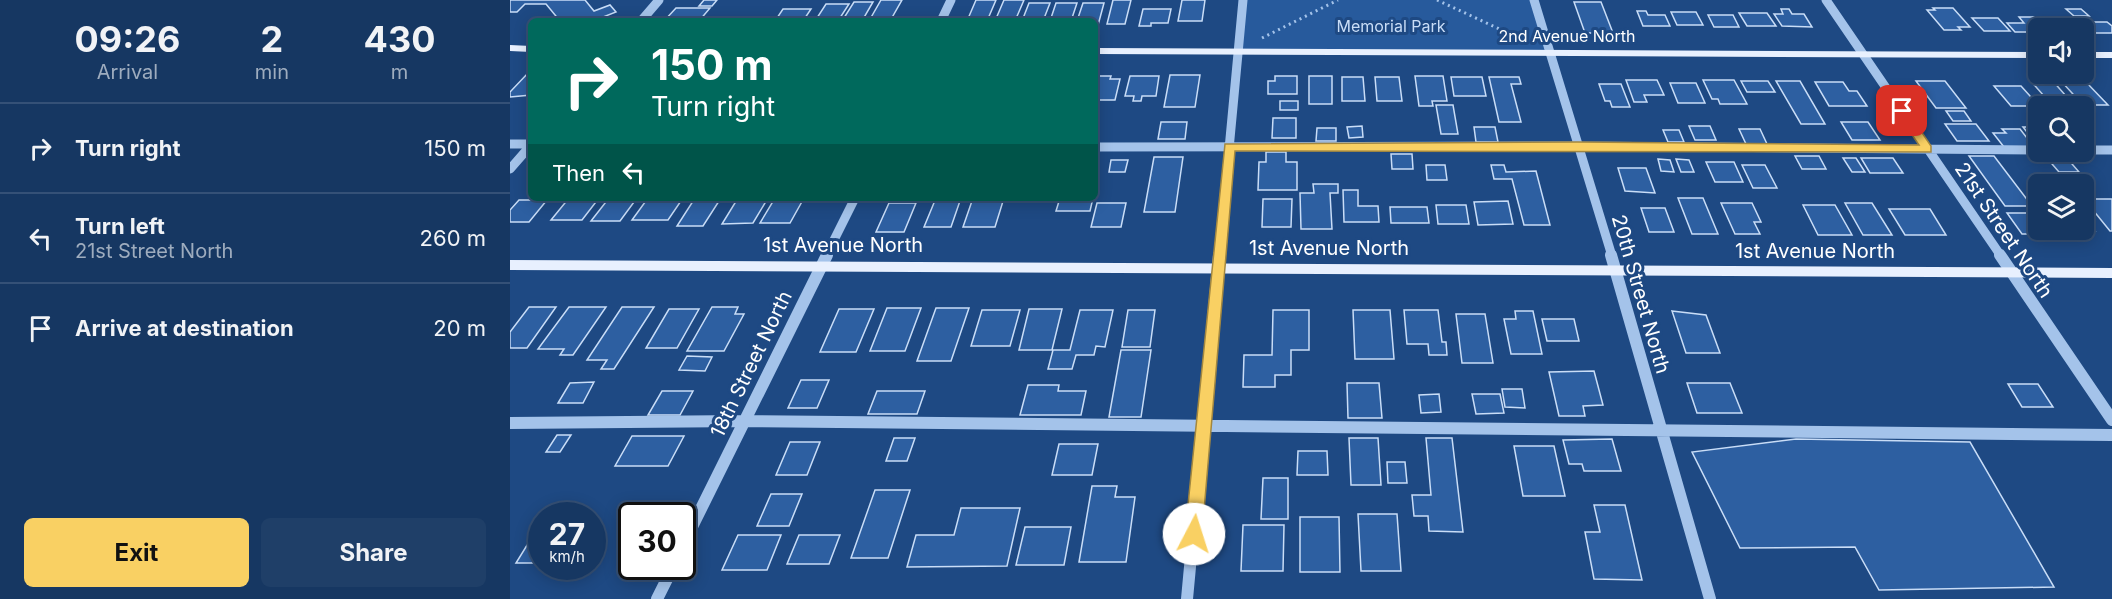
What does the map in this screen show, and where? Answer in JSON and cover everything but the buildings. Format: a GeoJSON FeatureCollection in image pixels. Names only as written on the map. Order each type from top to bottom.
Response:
{"type":"FeatureCollection","features":[{"type":"Feature","properties":{"kind":"main road"},"geometry":{"type":"LineString","coordinates":[[510,48],[528,49]]}},
{"type":"Feature","properties":{"kind":"main road","name":"2nd Avenue North"},"geometry":{"type":"LineString","coordinates":[[1098,51],[2028,55]]}},
{"type":"Feature","properties":{"kind":"main road"},"geometry":{"type":"LineString","coordinates":[[2094,55],[2112,55]]}},
{"type":"Feature","properties":{"kind":"main road","name":"1st Avenue North"},"geometry":{"type":"LineString","coordinates":[[510,265],[2112,273]]}},
{"type":"Feature","properties":{"kind":"street"},"geometry":{"type":"LineString","coordinates":[[643,18],[659,0]]}},
{"type":"Feature","properties":{"kind":"street"},"geometry":{"type":"LineString","coordinates":[[942,18],[951,0]]}},
{"type":"Feature","properties":{"kind":"street"},"geometry":{"type":"LineString","coordinates":[[1187,599],[1243,0]]}},
{"type":"Feature","properties":{"kind":"street","name":"20th Street North"},"geometry":{"type":"LineString","coordinates":[[1534,0],[1616,271],[1710,599]]}},
{"type":"Feature","properties":{"kind":"street","name":"21st Street North"},"geometry":{"type":"LineString","coordinates":[[1826,0],[2112,420]]}},
{"type":"Feature","properties":{"kind":"street"},"geometry":{"type":"LineString","coordinates":[[510,144],[528,145]]}},
{"type":"Feature","properties":{"kind":"street"},"geometry":{"type":"LineString","coordinates":[[1098,147],[1577,146],[2028,150]]}},
{"type":"Feature","properties":{"kind":"street"},"geometry":{"type":"LineString","coordinates":[[510,169],[528,148]]}},
{"type":"Feature","properties":{"kind":"street"},"geometry":{"type":"LineString","coordinates":[[2094,150],[2112,150]]}},
{"type":"Feature","properties":{"kind":"street","name":"18th Street North"},"geometry":{"type":"LineString","coordinates":[[696,519],[854,201]]}},
{"type":"Feature","properties":{"kind":"street"},"geometry":{"type":"LineString","coordinates":[[510,423],[1204,425],[2112,435]]}},
{"type":"Feature","properties":{"kind":"street"},"geometry":{"type":"LineString","coordinates":[[657,599],[666,580]]}},
{"type":"Feature","properties":{"kind":"path"},"geometry":{"type":"LineString","coordinates":[[1260,40],[1338,0]]}},
{"type":"Feature","properties":{"kind":"path"},"geometry":{"type":"LineString","coordinates":[[1437,0],[1549,52]]}},
{"type":"Feature","properties":{"kind":"green space","name":"Memorial Park"},"geometry":{"type":"Polygon","coordinates":[[[1243,0],[1534,0],[1549,52],[1237,51],[1243,0]]]}},
{"type":"Feature","properties":{"kind":"route"},"geometry":{"type":"LineString","coordinates":[[1194,534],[1229,147],[1577,146],[1927,149],[1902,111]]}}]}
